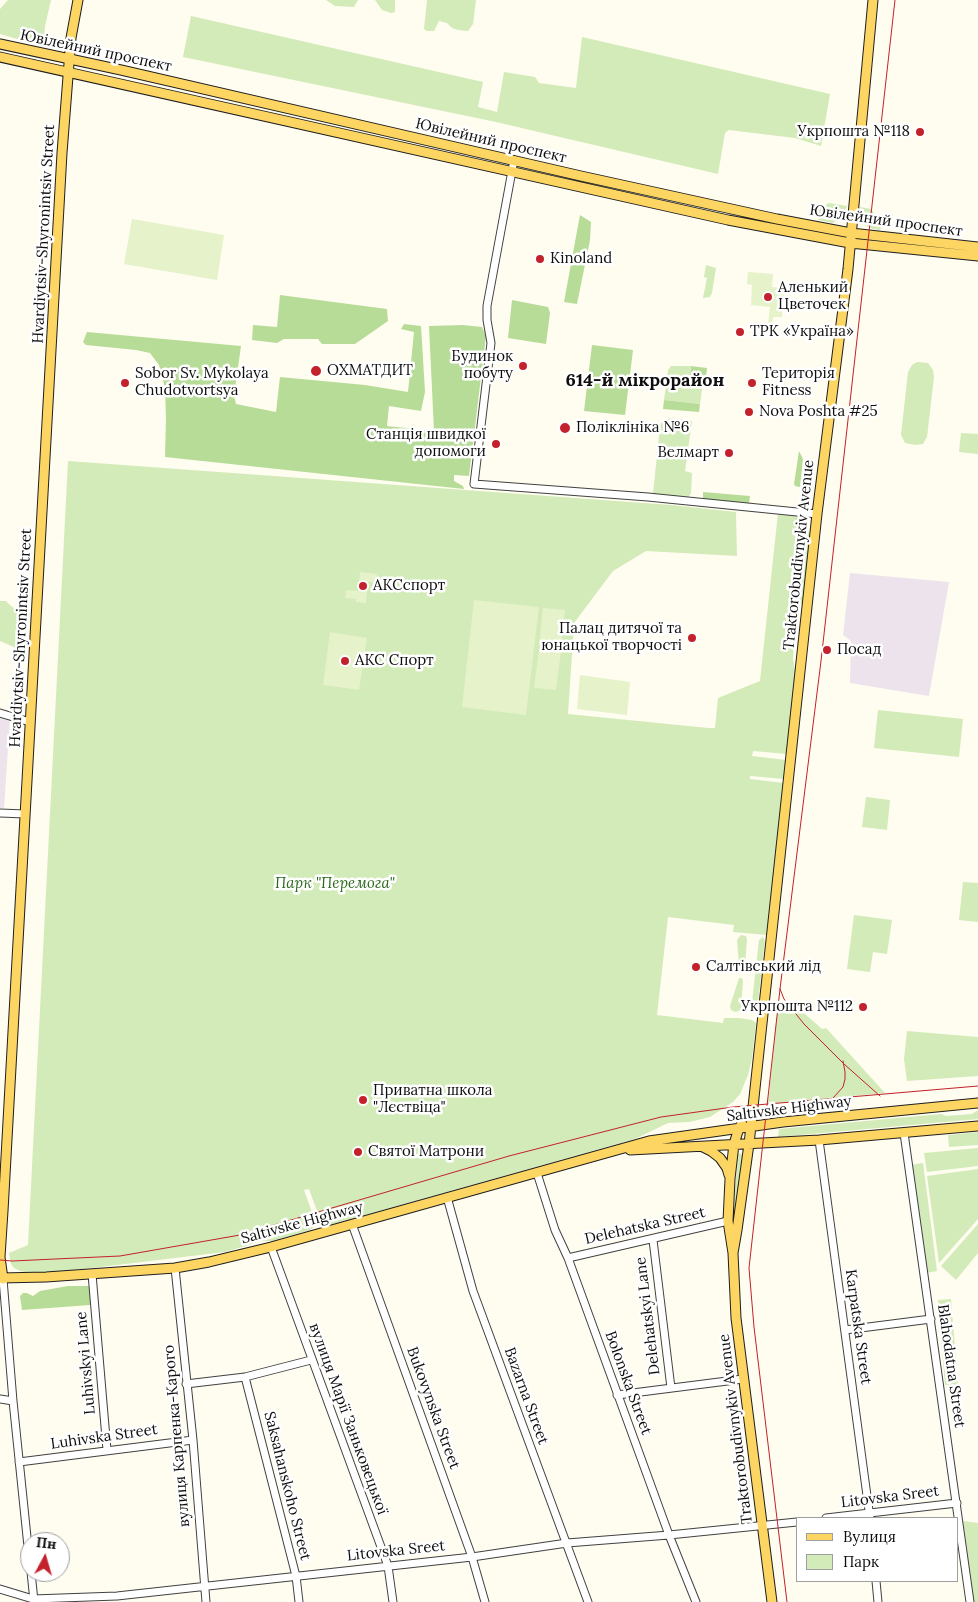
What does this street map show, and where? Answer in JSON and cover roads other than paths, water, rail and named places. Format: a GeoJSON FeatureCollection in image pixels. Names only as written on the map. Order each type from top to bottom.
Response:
{"type":"FeatureCollection","features":[{"type":"Feature","properties":{"kind":"main road","name":"Hvardiytsiv-Shyronintsiv Street"},"geometry":{"type":"LineString","coordinates":[[1,1278],[0,1257],[62,153],[70,59],[78,0]]}},
{"type":"Feature","properties":{"kind":"main road","name":"Traktorobudivnykiv Avenue"},"geometry":{"type":"LineString","coordinates":[[733,1253],[738,1230],[752,1113],[817,514],[850,242],[873,0]]}},
{"type":"Feature","properties":{"kind":"main road","name":"Ювілейний проспект"},"geometry":{"type":"LineString","coordinates":[[0,44],[750,213],[851,233],[978,247]]}},
{"type":"Feature","properties":{"kind":"main road","name":"Ювілейний проспект"},"geometry":{"type":"LineString","coordinates":[[0,57],[728,220],[850,242],[978,256]]}},
{"type":"Feature","properties":{"kind":"main road"},"geometry":{"type":"LineString","coordinates":[[578,187],[580,176]]}},
{"type":"Feature","properties":{"kind":"main road","name":"Saltivske Highway"},"geometry":{"type":"LineString","coordinates":[[1,1278],[175,1268],[209,1262],[271,1247],[650,1141],[750,1126],[978,1103]]}},
{"type":"Feature","properties":{"kind":"main road","name":"Traktorobudivnykiv Avenue"},"geometry":{"type":"LineString","coordinates":[[752,1113],[739,1128],[734,1144],[728,1222],[733,1253],[736,1318],[743,1379],[772,1602]]}},
{"type":"Feature","properties":{"kind":"main road","name":"Saltivske Highway"},"geometry":{"type":"LineString","coordinates":[[605,1153],[819,1140],[978,1126]]}},
{"type":"Feature","properties":{"kind":"main road"},"geometry":{"type":"LineString","coordinates":[[701,1146],[720,1158],[727,1168],[730,1179]]}},
{"type":"Feature","properties":{"kind":"street"},"geometry":{"type":"LineString","coordinates":[[514,160],[487,306],[487,320],[491,343],[474,484],[648,497],[817,514]]}},
{"type":"Feature","properties":{"kind":"street"},"geometry":{"type":"LineString","coordinates":[[0,713],[30,722]]}},
{"type":"Feature","properties":{"kind":"street"},"geometry":{"type":"LineString","coordinates":[[0,813],[25,814]]}},
{"type":"Feature","properties":{"kind":"street","name":"Blahodatna Street"},"geometry":{"type":"LineString","coordinates":[[904,1133],[958,1517]]}},
{"type":"Feature","properties":{"kind":"street","name":"Karpatska Street"},"geometry":{"type":"LineString","coordinates":[[819,1140],[869,1516]]}},
{"type":"Feature","properties":{"kind":"street","name":"Bolonska Street"},"geometry":{"type":"LineString","coordinates":[[537,1173],[555,1230],[568,1258],[617,1395],[696,1602]]}},
{"type":"Feature","properties":{"kind":"street","name":"Bazarna Street"},"geometry":{"type":"LineString","coordinates":[[447,1197],[473,1291],[588,1602]]}},
{"type":"Feature","properties":{"kind":"street","name":"Delehatska Street"},"geometry":{"type":"LineString","coordinates":[[568,1258],[728,1222]]}},
{"type":"Feature","properties":{"kind":"street","name":"Bukovynska Street"},"geometry":{"type":"LineString","coordinates":[[352,1224],[472,1557],[485,1602]]}},
{"type":"Feature","properties":{"kind":"street","name":"Delehatskyi Lane"},"geometry":{"type":"LineString","coordinates":[[653,1240],[671,1388]]}},
{"type":"Feature","properties":{"kind":"street","name":"вулиця Марії Заньковецької"},"geometry":{"type":"LineString","coordinates":[[271,1247],[388,1566],[393,1602]]}},
{"type":"Feature","properties":{"kind":"street","name":"вулиця Карпенка-Карого"},"geometry":{"type":"LineString","coordinates":[[175,1268],[193,1440],[206,1602]]}},
{"type":"Feature","properties":{"kind":"street","name":"Luhivskyi Lane"},"geometry":{"type":"LineString","coordinates":[[92,1274],[107,1450]]}},
{"type":"Feature","properties":{"kind":"street"},"geometry":{"type":"LineString","coordinates":[[1,1278],[26,1532]]}},
{"type":"Feature","properties":{"kind":"street"},"geometry":{"type":"LineString","coordinates":[[845,1330],[930,1319]]}},
{"type":"Feature","properties":{"kind":"street"},"geometry":{"type":"LineString","coordinates":[[186,1384],[245,1377],[311,1360]]}},
{"type":"Feature","properties":{"kind":"street","name":"Saksahanskoho Street"},"geometry":{"type":"LineString","coordinates":[[245,1377],[296,1576],[299,1602]]}},
{"type":"Feature","properties":{"kind":"street"},"geometry":{"type":"LineString","coordinates":[[617,1395],[743,1379]]}},
{"type":"Feature","properties":{"kind":"street"},"geometry":{"type":"LineString","coordinates":[[0,1399],[13,1401]]}},
{"type":"Feature","properties":{"kind":"street","name":"Luhivska Street"},"geometry":{"type":"LineString","coordinates":[[19,1462],[193,1440]]}},
{"type":"Feature","properties":{"kind":"street","name":"Litovska Sreet"},"geometry":{"type":"LineString","coordinates":[[848,1517],[869,1516],[956,1503]]}},
{"type":"Feature","properties":{"kind":"street","name":"Blahodatna Street"},"geometry":{"type":"LineString","coordinates":[[958,1517],[970,1602]]}},
{"type":"Feature","properties":{"kind":"street","name":"Litovska Sreet"},"geometry":{"type":"LineString","coordinates":[[0,1589],[34,1600],[118,1599],[204,1586],[472,1557],[567,1544],[670,1536],[796,1522]]}},
{"type":"Feature","properties":{"kind":"street"},"geometry":{"type":"LineString","coordinates":[[32,1582],[34,1600]]}},
{"type":"Feature","properties":{"kind":"street"},"geometry":{"type":"LineString","coordinates":[[876,1582],[878,1602]]}},
{"type":"Feature","properties":{"kind":"tram line"},"geometry":{"type":"LineString","coordinates":[[787,1602],[754,1327],[749,1268],[780,989],[821,661],[895,0]]}},
{"type":"Feature","properties":{"kind":"tram line"},"geometry":{"type":"LineString","coordinates":[[780,989],[784,999],[804,1024],[844,1064],[880,1096]]}},
{"type":"Feature","properties":{"kind":"tram line"},"geometry":{"type":"LineString","coordinates":[[833,1098],[843,1087],[845,1079],[843,1061]]}},
{"type":"Feature","properties":{"kind":"tram line"},"geometry":{"type":"LineString","coordinates":[[0,1260],[120,1256],[240,1235],[509,1156],[661,1117],[733,1107],[978,1086]]}},
{"type":"Feature","properties":{"kind":"place","name":"Укрпошта №118"},"geometry":{"type":"Point","coordinates":[920,132]}},
{"type":"Feature","properties":{"kind":"place","name":"Kinoland"},"geometry":{"type":"Point","coordinates":[540,259]}},
{"type":"Feature","properties":{"kind":"place","name":"Аленький Цветочек"},"geometry":{"type":"Point","coordinates":[768,297]}},
{"type":"Feature","properties":{"kind":"place","name":"ТРК «Україна»"},"geometry":{"type":"Point","coordinates":[740,332]}},
{"type":"Feature","properties":{"kind":"place","name":"Будинок побуту"},"geometry":{"type":"Point","coordinates":[523,366]}},
{"type":"Feature","properties":{"kind":"place","name":"ОХМАТДИТ"},"geometry":{"type":"Point","coordinates":[316,371]}},
{"type":"Feature","properties":{"kind":"place","name":"Sobor Sv. Mykolaya Chudotvortsya"},"geometry":{"type":"Point","coordinates":[125,383]}},
{"type":"Feature","properties":{"kind":"place","name":"Територія Fitness"},"geometry":{"type":"Point","coordinates":[752,383]}},
{"type":"Feature","properties":{"kind":"place","name":"Nova Poshta #25"},"geometry":{"type":"Point","coordinates":[749,412]}},
{"type":"Feature","properties":{"kind":"place","name":"Поліклініка №6"},"geometry":{"type":"Point","coordinates":[565,428]}},
{"type":"Feature","properties":{"kind":"place","name":"Станція швидкої допомоги"},"geometry":{"type":"Point","coordinates":[496,444]}},
{"type":"Feature","properties":{"kind":"place","name":"Велмарт"},"geometry":{"type":"Point","coordinates":[729,453]}},
{"type":"Feature","properties":{"kind":"place","name":"АКСспорт"},"geometry":{"type":"Point","coordinates":[363,586]}},
{"type":"Feature","properties":{"kind":"place","name":"Палац дитячої та юнацької творчості"},"geometry":{"type":"Point","coordinates":[692,638]}},
{"type":"Feature","properties":{"kind":"place","name":"Посад"},"geometry":{"type":"Point","coordinates":[827,650]}},
{"type":"Feature","properties":{"kind":"place","name":"АКС Спорт"},"geometry":{"type":"Point","coordinates":[345,661]}},
{"type":"Feature","properties":{"kind":"place","name":"Салтівський лід"},"geometry":{"type":"Point","coordinates":[696,967]}},
{"type":"Feature","properties":{"kind":"place","name":"Укрпошта №112"},"geometry":{"type":"Point","coordinates":[863,1007]}},
{"type":"Feature","properties":{"kind":"place","name":"Приватна школа \"Лєствіца\""},"geometry":{"type":"Point","coordinates":[363,1100]}},
{"type":"Feature","properties":{"kind":"place","name":"Святої Матрони"},"geometry":{"type":"Point","coordinates":[358,1152]}},
{"type":"Feature","properties":{"kind":"district","name":"614-й мікрорайон"},"geometry":{"type":"Point","coordinates":[645,381]}},
{"type":"Feature","properties":{"kind":"park label","name":"Парк \"Перемога\""},"geometry":{"type":"Point","coordinates":[335,884]}}]}
